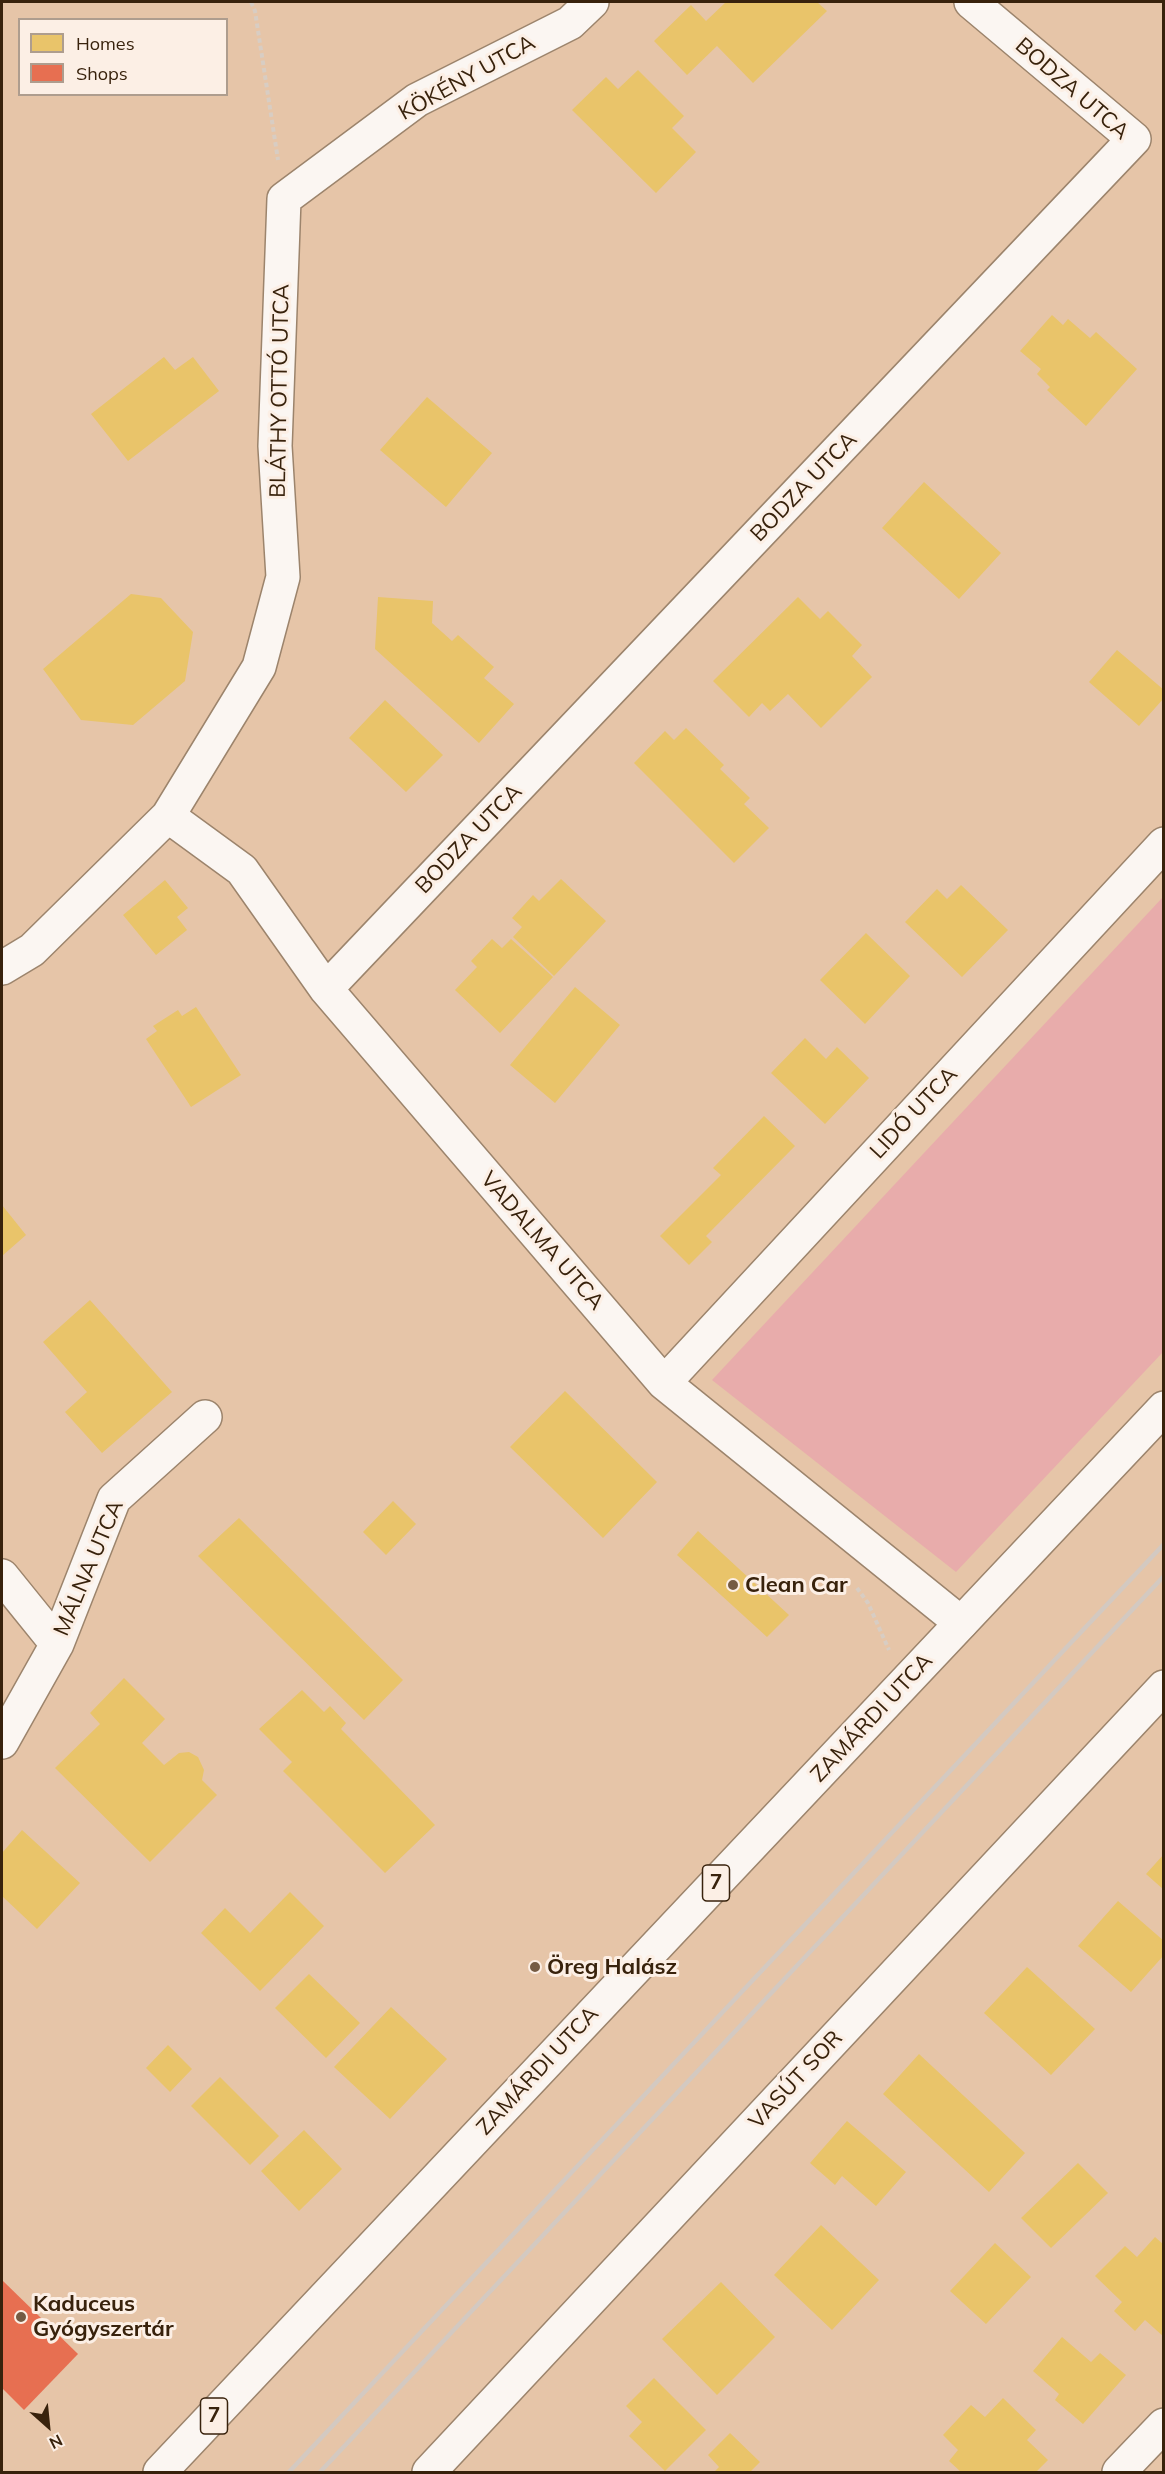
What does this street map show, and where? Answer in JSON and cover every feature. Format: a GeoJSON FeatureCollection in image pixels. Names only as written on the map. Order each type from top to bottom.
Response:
{"type":"FeatureCollection","features":[{"type":"Feature","properties":{"kind":"street","name":"KÖKÉNY UTCA"},"geometry":{"type":"LineString","coordinates":[[284,199],[417,100],[570,22],[592,2]]}},
{"type":"Feature","properties":{"kind":"street","name":"BODZA UTCA"},"geometry":{"type":"LineString","coordinates":[[326,989],[1134,139],[971,2]]}},
{"type":"Feature","properties":{"kind":"street","name":"BLÁTHY OTTÓ UTCA"},"geometry":{"type":"LineString","coordinates":[[2,968],[32,950],[168,816],[259,668],[283,577],[275,446],[284,199]]}},
{"type":"Feature","properties":{"kind":"street","name":"VADALMA UTCA"},"geometry":{"type":"LineString","coordinates":[[168,816],[242,870],[326,989],[664,1383],[961,1623]]}},
{"type":"Feature","properties":{"kind":"street","name":"LIDÓ UTCA"},"geometry":{"type":"LineString","coordinates":[[664,1383],[1164,844]]}},
{"type":"Feature","properties":{"kind":"street","name":"ZAMÁRDI UTCA"},"geometry":{"type":"LineString","coordinates":[[160,2472],[1164,1408]]}},
{"type":"Feature","properties":{"kind":"street","name":"MÁLNA UTCA"},"geometry":{"type":"LineString","coordinates":[[2,1742],[57,1644],[114,1499],[205,1417]]}},
{"type":"Feature","properties":{"kind":"street"},"geometry":{"type":"LineString","coordinates":[[2,1576],[57,1644]]}},
{"type":"Feature","properties":{"kind":"street","name":"VASÚT SOR"},"geometry":{"type":"LineString","coordinates":[[429,2472],[1164,1687]]}},
{"type":"Feature","properties":{"kind":"street"},"geometry":{"type":"LineString","coordinates":[[1119,2472],[1164,2425]]}},
{"type":"Feature","properties":{"kind":"path"},"geometry":{"type":"LineString","coordinates":[[251,2],[255,11],[284,199]]}},
{"type":"Feature","properties":{"kind":"shaded area"},"geometry":{"type":"Polygon","coordinates":[[[1163,897],[1163,1352],[956,1572],[712,1380],[1163,897]]]}},
{"type":"Feature","properties":{"kind":"building: Homes"},"geometry":{"type":"Polygon","coordinates":[[[726,2],[817,2],[827,11],[753,83],[717,46],[687,75],[654,41],[691,5],[706,21],[726,2]]]}},
{"type":"Feature","properties":{"kind":"building: Homes"},"geometry":{"type":"Polygon","coordinates":[[[638,70],[684,116],[672,128],[696,152],[656,193],[572,110],[606,77],[618,89],[638,70]]]}},
{"type":"Feature","properties":{"kind":"building: Homes"},"geometry":{"type":"Polygon","coordinates":[[[1052,315],[1063,325],[1068,319],[1090,338],[1096,332],[1137,369],[1086,426],[1047,390],[1050,387],[1037,374],[1041,369],[1020,351],[1052,315]]]}},
{"type":"Feature","properties":{"kind":"building: Homes"},"geometry":{"type":"Polygon","coordinates":[[[164,357],[175,370],[193,357],[219,391],[128,461],[91,414],[164,357]]]}},
{"type":"Feature","properties":{"kind":"building: Homes"},"geometry":{"type":"Polygon","coordinates":[[[427,397],[492,453],[446,507],[380,450],[427,397]]]}},
{"type":"Feature","properties":{"kind":"building: Homes"},"geometry":{"type":"Polygon","coordinates":[[[924,482],[1001,553],[959,599],[882,528],[924,482]]]}},
{"type":"Feature","properties":{"kind":"building: Homes"},"geometry":{"type":"Polygon","coordinates":[[[131,594],[161,598],[193,632],[185,681],[133,725],[81,720],[43,669],[131,594]]]}},
{"type":"Feature","properties":{"kind":"building: Homes"},"geometry":{"type":"Polygon","coordinates":[[[378,597],[433,601],[432,623],[452,641],[458,635],[494,667],[484,678],[514,704],[479,743],[375,649],[378,597]]]}},
{"type":"Feature","properties":{"kind":"building: Homes"},"geometry":{"type":"Polygon","coordinates":[[[798,597],[820,619],[828,611],[862,645],[852,656],[872,677],[821,728],[788,694],[770,711],[762,703],[749,717],[713,681],[798,597]]]}},
{"type":"Feature","properties":{"kind":"building: Homes"},"geometry":{"type":"Polygon","coordinates":[[[1117,650],[1164,690],[1164,698],[1139,726],[1089,682],[1117,650]]]}},
{"type":"Feature","properties":{"kind":"building: Homes"},"geometry":{"type":"Polygon","coordinates":[[[385,700],[443,755],[406,792],[349,738],[385,700]]]}},
{"type":"Feature","properties":{"kind":"building: Homes"},"geometry":{"type":"Polygon","coordinates":[[[686,728],[724,765],[720,769],[750,798],[744,804],[769,828],[734,863],[634,763],[665,731],[674,740],[686,728]]]}},
{"type":"Feature","properties":{"kind":"building: Homes"},"geometry":{"type":"Polygon","coordinates":[[[561,879],[606,921],[554,976],[513,937],[522,927],[512,918],[533,895],[539,901],[561,879]]]}},
{"type":"Feature","properties":{"kind":"building: Homes"},"geometry":{"type":"Polygon","coordinates":[[[165,880],[188,908],[177,917],[187,930],[156,955],[123,915],[165,880]]]}},
{"type":"Feature","properties":{"kind":"building: Homes"},"geometry":{"type":"Polygon","coordinates":[[[961,885],[1008,930],[962,977],[905,922],[937,889],[947,899],[961,885]]]}},
{"type":"Feature","properties":{"kind":"building: Homes"},"geometry":{"type":"Polygon","coordinates":[[[866,933],[910,976],[865,1024],[820,980],[866,933]]]}},
{"type":"Feature","properties":{"kind":"building: Homes"},"geometry":{"type":"Polygon","coordinates":[[[492,939],[502,948],[511,939],[553,977],[500,1033],[455,990],[477,967],[471,961],[492,939]]]}},
{"type":"Feature","properties":{"kind":"building: Homes"},"geometry":{"type":"Polygon","coordinates":[[[575,987],[620,1025],[555,1103],[510,1065],[575,987]]]}},
{"type":"Feature","properties":{"kind":"building: Homes"},"geometry":{"type":"Polygon","coordinates":[[[196,1007],[241,1075],[191,1107],[146,1039],[157,1031],[153,1026],[178,1010],[182,1016],[196,1007]]]}},
{"type":"Feature","properties":{"kind":"building: Homes"},"geometry":{"type":"Polygon","coordinates":[[[805,1038],[826,1059],[837,1047],[869,1078],[825,1124],[771,1073],[805,1038]]]}},
{"type":"Feature","properties":{"kind":"building: Homes"},"geometry":{"type":"Polygon","coordinates":[[[764,1116],[795,1146],[706,1236],[712,1242],[689,1265],[660,1236],[721,1175],[713,1168],[764,1116]]]}},
{"type":"Feature","properties":{"kind":"building: Homes"},"geometry":{"type":"Polygon","coordinates":[[[2,1205],[26,1235],[2,1256],[2,1205]]]}},
{"type":"Feature","properties":{"kind":"building: Homes"},"geometry":{"type":"Polygon","coordinates":[[[90,1300],[172,1392],[102,1453],[65,1412],[87,1392],[43,1342],[90,1300]]]}},
{"type":"Feature","properties":{"kind":"building: Homes"},"geometry":{"type":"Polygon","coordinates":[[[565,1391],[657,1482],[603,1538],[510,1447],[565,1391]]]}},
{"type":"Feature","properties":{"kind":"building: Homes"},"geometry":{"type":"Polygon","coordinates":[[[393,1501],[416,1524],[386,1555],[363,1532],[393,1501]]]}},
{"type":"Feature","properties":{"kind":"building: Homes"},"geometry":{"type":"Polygon","coordinates":[[[239,1518],[403,1680],[364,1720],[198,1556],[239,1518]]]}},
{"type":"Feature","properties":{"kind":"building: Homes","name":"Clean Car"},"geometry":{"type":"Polygon","coordinates":[[[698,1531],[789,1615],[767,1637],[677,1555],[698,1531]]]}},
{"type":"Feature","properties":{"kind":"building: Homes"},"geometry":{"type":"Polygon","coordinates":[[[124,1678],[165,1719],[142,1743],[164,1765],[179,1753],[189,1752],[198,1757],[204,1770],[202,1780],[217,1795],[150,1862],[55,1768],[100,1724],[90,1713],[124,1678]]]}},
{"type":"Feature","properties":{"kind":"building: Homes"},"geometry":{"type":"Polygon","coordinates":[[[302,1690],[324,1712],[330,1706],[346,1723],[341,1729],[435,1825],[385,1873],[283,1771],[292,1762],[259,1729],[302,1690]]]}},
{"type":"Feature","properties":{"kind":"building: Homes"},"geometry":{"type":"Polygon","coordinates":[[[22,1830],[80,1883],[37,1929],[2,1896],[2,1853],[22,1830]]]}},
{"type":"Feature","properties":{"kind":"building: Homes"},"geometry":{"type":"Polygon","coordinates":[[[1164,1854],[1164,1890],[1146,1874],[1164,1854]]]}},
{"type":"Feature","properties":{"kind":"building: Homes"},"geometry":{"type":"Polygon","coordinates":[[[290,1892],[324,1926],[260,1991],[201,1933],[225,1908],[250,1933],[290,1892]]]}},
{"type":"Feature","properties":{"kind":"building: Homes"},"geometry":{"type":"Polygon","coordinates":[[[1118,1901],[1164,1941],[1164,1955],[1131,1992],[1078,1946],[1118,1901]]]}},
{"type":"Feature","properties":{"kind":"building: Homes"},"geometry":{"type":"Polygon","coordinates":[[[1027,1967],[1095,2029],[1051,2075],[984,2013],[1027,1967]]]}},
{"type":"Feature","properties":{"kind":"building: Homes"},"geometry":{"type":"Polygon","coordinates":[[[309,1974],[360,2023],[326,2058],[275,2008],[309,1974]]]}},
{"type":"Feature","properties":{"kind":"building: Homes"},"geometry":{"type":"Polygon","coordinates":[[[391,2007],[447,2059],[390,2119],[334,2067],[391,2007]]]}},
{"type":"Feature","properties":{"kind":"building: Homes"},"geometry":{"type":"Polygon","coordinates":[[[168,2045],[192,2069],[170,2092],[146,2068],[168,2045]]]}},
{"type":"Feature","properties":{"kind":"building: Homes"},"geometry":{"type":"Polygon","coordinates":[[[919,2054],[1025,2153],[989,2192],[883,2094],[919,2054]]]}},
{"type":"Feature","properties":{"kind":"building: Homes"},"geometry":{"type":"Polygon","coordinates":[[[220,2077],[279,2136],[250,2165],[191,2106],[220,2077]]]}},
{"type":"Feature","properties":{"kind":"building: Homes"},"geometry":{"type":"Polygon","coordinates":[[[847,2121],[906,2172],[876,2206],[842,2176],[835,2185],[810,2163],[847,2121]]]}},
{"type":"Feature","properties":{"kind":"building: Homes"},"geometry":{"type":"Polygon","coordinates":[[[304,2130],[342,2169],[299,2211],[261,2171],[304,2130]]]}},
{"type":"Feature","properties":{"kind":"building: Homes"},"geometry":{"type":"Polygon","coordinates":[[[1078,2163],[1108,2193],[1051,2248],[1021,2218],[1078,2163]]]}},
{"type":"Feature","properties":{"kind":"building: Homes"},"geometry":{"type":"Polygon","coordinates":[[[821,2225],[879,2280],[832,2330],[774,2275],[821,2225]]]}},
{"type":"Feature","properties":{"kind":"building: Homes"},"geometry":{"type":"Polygon","coordinates":[[[1155,2237],[1164,2245],[1164,2337],[1145,2320],[1135,2331],[1114,2311],[1122,2302],[1095,2276],[1125,2246],[1137,2257],[1155,2237]]]}},
{"type":"Feature","properties":{"kind":"building: Homes"},"geometry":{"type":"Polygon","coordinates":[[[995,2243],[1031,2277],[986,2324],[950,2291],[995,2243]]]}},
{"type":"Feature","properties":{"kind":"building: Homes"},"geometry":{"type":"Polygon","coordinates":[[[721,2282],[775,2337],[717,2395],[662,2339],[721,2282]]]}},
{"type":"Feature","properties":{"kind":"building: Homes"},"geometry":{"type":"Polygon","coordinates":[[[1062,2337],[1091,2362],[1100,2353],[1126,2375],[1083,2424],[1055,2400],[1059,2394],[1033,2371],[1062,2337]]]}},
{"type":"Feature","properties":{"kind":"building: Homes"},"geometry":{"type":"Polygon","coordinates":[[[654,2378],[706,2430],[665,2471],[629,2436],[642,2422],[626,2406],[654,2378]]]}},
{"type":"Feature","properties":{"kind":"building: Homes"},"geometry":{"type":"Polygon","coordinates":[[[1003,2398],[1036,2430],[1027,2440],[1048,2460],[1036,2472],[961,2472],[949,2461],[958,2450],[943,2435],[971,2405],[985,2417],[1003,2398]]]}},
{"type":"Feature","properties":{"kind":"building: Homes"},"geometry":{"type":"Polygon","coordinates":[[[730,2433],[760,2462],[750,2472],[714,2472],[719,2467],[708,2455],[730,2433]]]}},
{"type":"Feature","properties":{"kind":"building: Shops","name":"Kaduceus Gyógyszertár"},"geometry":{"type":"Polygon","coordinates":[[[2,2280],[78,2354],[24,2410],[2,2388],[2,2280]]]}},
{"type":"Feature","properties":{"kind":"railway"},"geometry":{"type":"LineString","coordinates":[[289,2472],[1164,1544]]}},
{"type":"Feature","properties":{"kind":"railway"},"geometry":{"type":"LineString","coordinates":[[320,2472],[1164,1576]]}},
{"type":"Feature","properties":{"kind":"place","name":"Clean Car"},"geometry":{"type":"Point","coordinates":[733,1585]}},
{"type":"Feature","properties":{"kind":"place","name":"Öreg Halász"},"geometry":{"type":"Point","coordinates":[535,1967]}},
{"type":"Feature","properties":{"kind":"place","name":"Kaduceus Gyógyszertár"},"geometry":{"type":"Point","coordinates":[21,2317]}}]}
